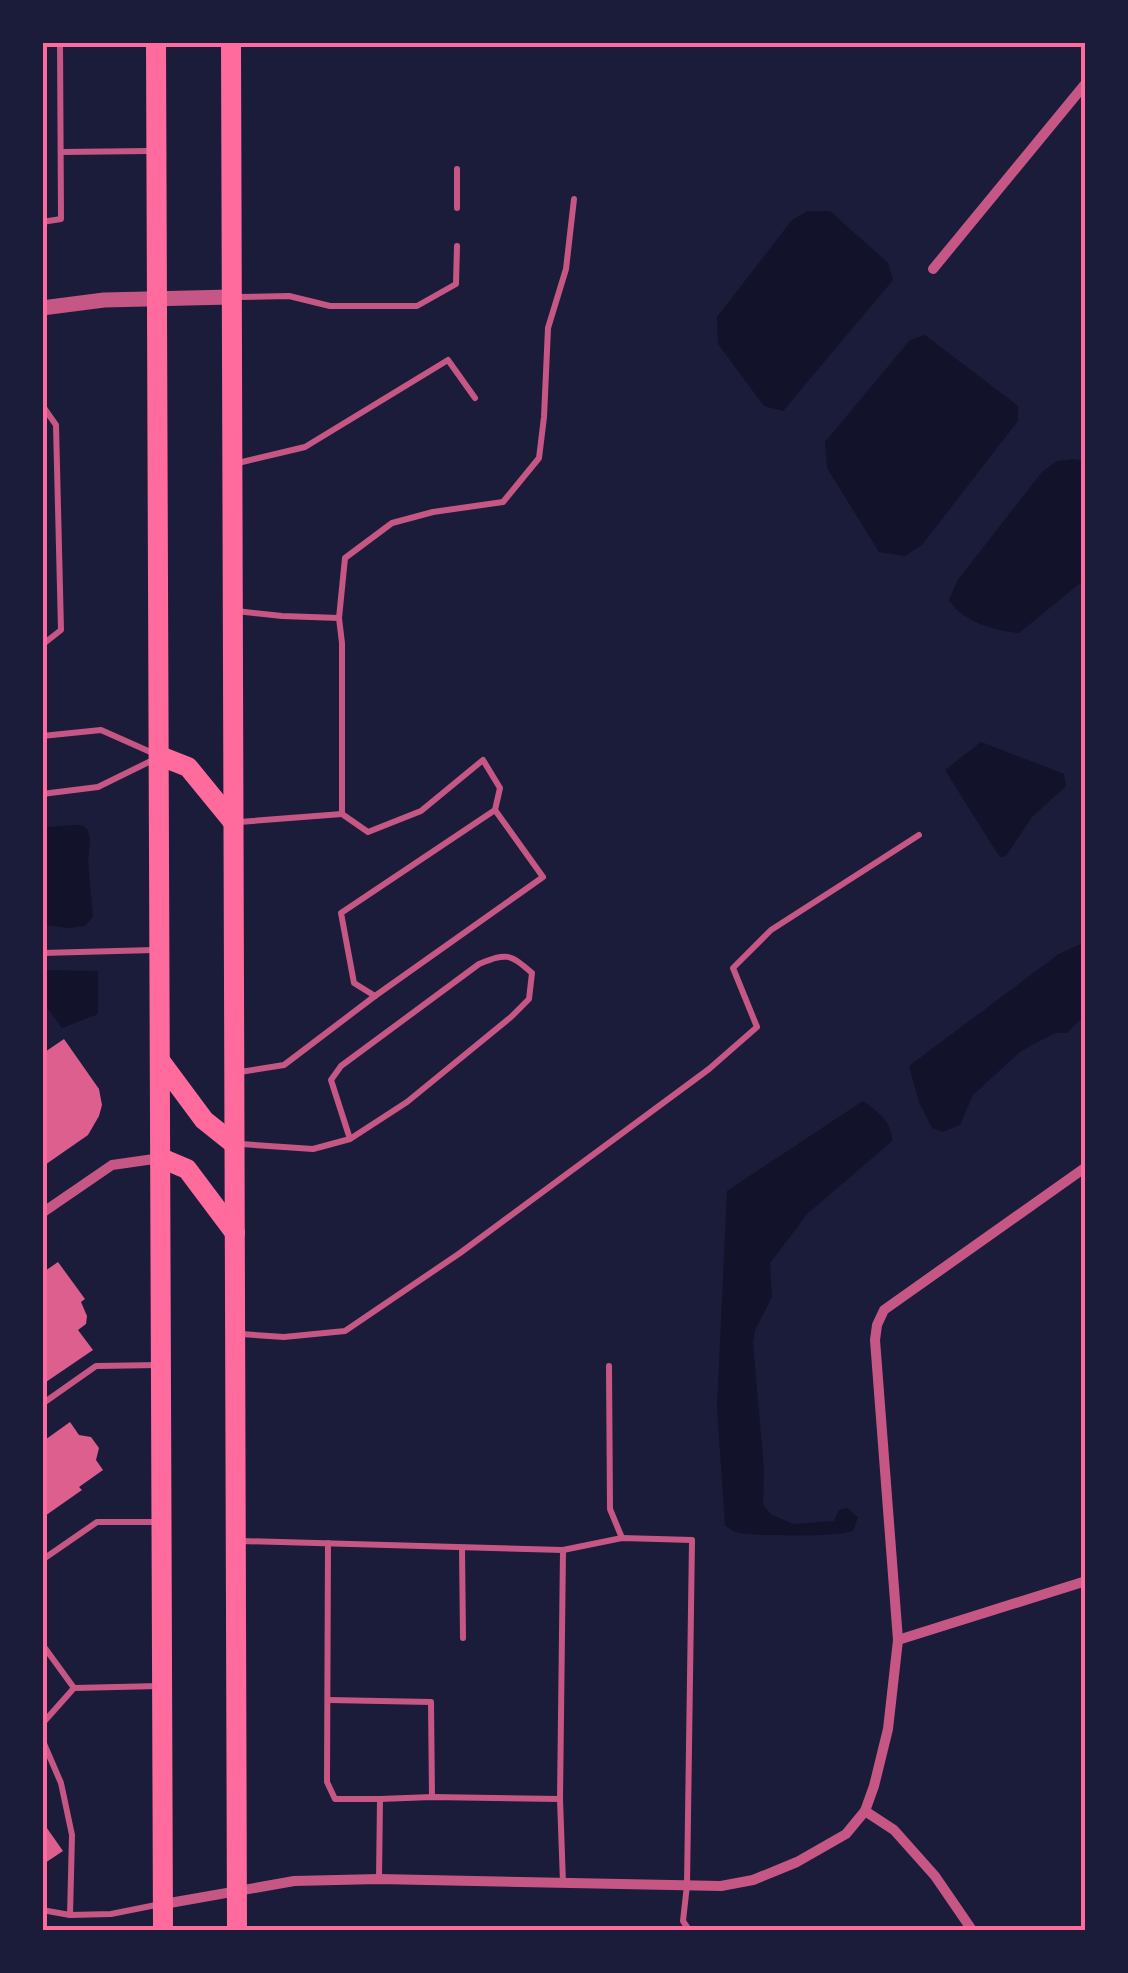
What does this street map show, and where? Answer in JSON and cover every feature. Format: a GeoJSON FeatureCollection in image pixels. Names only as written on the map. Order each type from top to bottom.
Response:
{"type":"FeatureCollection","features":[{"type":"Feature","properties":{"kind":"main road"},"geometry":{"type":"LineString","coordinates":[[156,42],[163,1930]]}},
{"type":"Feature","properties":{"kind":"main road"},"geometry":{"type":"LineString","coordinates":[[231,42],[236,1930]]}},
{"type":"Feature","properties":{"kind":"main road"},"geometry":{"type":"LineString","coordinates":[[160,756],[188,767],[233,822]]}},
{"type":"Feature","properties":{"kind":"main road"},"geometry":{"type":"LineString","coordinates":[[161,1062],[204,1120],[234,1144]]}},
{"type":"Feature","properties":{"kind":"main road"},"geometry":{"type":"LineString","coordinates":[[161,1158],[187,1169],[235,1232]]}},
{"type":"Feature","properties":{"kind":"street"},"geometry":{"type":"LineString","coordinates":[[933,269],[1086,83]]}},
{"type":"Feature","properties":{"kind":"street"},"geometry":{"type":"LineString","coordinates":[[42,308],[104,300],[231,297]]}},
{"type":"Feature","properties":{"kind":"street"},"geometry":{"type":"LineString","coordinates":[[42,1213],[112,1165],[161,1158]]}},
{"type":"Feature","properties":{"kind":"street"},"geometry":{"type":"LineString","coordinates":[[163,1904],[294,1881],[721,1886],[754,1880],[797,1862],[846,1834],[865,1810],[874,1786],[888,1729],[898,1640],[877,1325],[884,1310],[1086,1167]]}},
{"type":"Feature","properties":{"kind":"street"},"geometry":{"type":"LineString","coordinates":[[898,1640],[1086,1581]]}},
{"type":"Feature","properties":{"kind":"street"},"geometry":{"type":"LineString","coordinates":[[865,1810],[894,1830],[935,1876],[972,1930]]}},
{"type":"Feature","properties":{"kind":"lane"},"geometry":{"type":"LineString","coordinates":[[42,222],[61,219],[60,42]]}},
{"type":"Feature","properties":{"kind":"lane"},"geometry":{"type":"LineString","coordinates":[[61,152],[157,151]]}},
{"type":"Feature","properties":{"kind":"lane"},"geometry":{"type":"LineString","coordinates":[[457,169],[457,208]]}},
{"type":"Feature","properties":{"kind":"lane"},"geometry":{"type":"LineString","coordinates":[[342,814],[339,618],[345,558],[392,523],[433,512],[503,502],[539,458],[548,328],[566,269],[574,199]]}},
{"type":"Feature","properties":{"kind":"lane"},"geometry":{"type":"LineString","coordinates":[[231,297],[290,296],[330,306],[417,306],[456,284],[457,246]]}},
{"type":"Feature","properties":{"kind":"lane"},"geometry":{"type":"LineString","coordinates":[[232,464],[304,448],[448,360],[475,398]]}},
{"type":"Feature","properties":{"kind":"lane"},"geometry":{"type":"LineString","coordinates":[[42,404],[56,425],[61,630],[42,645]]}},
{"type":"Feature","properties":{"kind":"lane"},"geometry":{"type":"LineString","coordinates":[[232,611],[339,618]]}},
{"type":"Feature","properties":{"kind":"lane"},"geometry":{"type":"LineString","coordinates":[[42,736],[101,730],[160,756]]}},
{"type":"Feature","properties":{"kind":"lane"},"geometry":{"type":"LineString","coordinates":[[42,794],[98,787],[160,756]]}},
{"type":"Feature","properties":{"kind":"lane"},"geometry":{"type":"LineString","coordinates":[[233,822],[342,814],[368,832],[420,811],[484,760],[500,788],[495,810],[341,912],[354,983],[376,996]]}},
{"type":"Feature","properties":{"kind":"lane"},"geometry":{"type":"LineString","coordinates":[[234,1073],[284,1066],[543,877],[495,810]]}},
{"type":"Feature","properties":{"kind":"lane"},"geometry":{"type":"LineString","coordinates":[[235,1334],[284,1337],[345,1331],[460,1253],[709,1069],[757,1027],[733,968],[771,930],[919,836]]}},
{"type":"Feature","properties":{"kind":"lane"},"geometry":{"type":"LineString","coordinates":[[42,954],[160,950]]}},
{"type":"Feature","properties":{"kind":"lane"},"geometry":{"type":"LineString","coordinates":[[234,1144],[313,1150],[350,1139],[406,1102],[511,1017],[529,999],[532,973],[513,957],[500,956],[479,964],[340,1066],[331,1080],[350,1139]]}},
{"type":"Feature","properties":{"kind":"lane"},"geometry":{"type":"LineString","coordinates":[[42,1404],[96,1366],[161,1365]]}},
{"type":"Feature","properties":{"kind":"lane"},"geometry":{"type":"LineString","coordinates":[[608,1366],[610,1508],[622,1538]]}},
{"type":"Feature","properties":{"kind":"lane"},"geometry":{"type":"LineString","coordinates":[[42,1560],[97,1522],[161,1522]]}},
{"type":"Feature","properties":{"kind":"lane"},"geometry":{"type":"LineString","coordinates":[[235,1540],[563,1550],[622,1538],[692,1540],[687,1886],[682,1921],[689,1930]]}},
{"type":"Feature","properties":{"kind":"lane"},"geometry":{"type":"LineString","coordinates":[[328,1543],[327,1782],[335,1799],[560,1799]]}},
{"type":"Feature","properties":{"kind":"lane"},"geometry":{"type":"LineString","coordinates":[[462,1548],[464,1638]]}},
{"type":"Feature","properties":{"kind":"lane"},"geometry":{"type":"LineString","coordinates":[[562,1883],[563,1550]]}},
{"type":"Feature","properties":{"kind":"lane"},"geometry":{"type":"LineString","coordinates":[[42,1644],[74,1688]]}},
{"type":"Feature","properties":{"kind":"lane"},"geometry":{"type":"LineString","coordinates":[[42,1724],[74,1688],[162,1686]]}},
{"type":"Feature","properties":{"kind":"lane"},"geometry":{"type":"LineString","coordinates":[[329,1700],[430,1702],[432,1797]]}},
{"type":"Feature","properties":{"kind":"lane"},"geometry":{"type":"LineString","coordinates":[[42,1739],[61,1783],[72,1835],[70,1915]]}},
{"type":"Feature","properties":{"kind":"lane"},"geometry":{"type":"LineString","coordinates":[[379,1879],[380,1799]]}},
{"type":"Feature","properties":{"kind":"lane"},"geometry":{"type":"LineString","coordinates":[[42,1910],[70,1915],[111,1914],[163,1904]]}},
{"type":"Feature","properties":{"kind":"shaded area"},"geometry":{"type":"Polygon","coordinates":[[[808,211],[830,211],[888,263],[893,280],[783,411],[764,406],[718,344],[717,317],[792,220],[808,211]]]}},
{"type":"Feature","properties":{"kind":"shaded area"},"geometry":{"type":"Polygon","coordinates":[[[925,335],[1018,406],[1018,421],[922,545],[905,556],[879,552],[827,468],[825,442],[910,340],[925,335]]]}},
{"type":"Feature","properties":{"kind":"shaded area"},"geometry":{"type":"Polygon","coordinates":[[[1057,461],[1085,462],[1085,579],[1019,633],[971,620],[949,600],[957,581],[1042,472],[1057,461]]]}},
{"type":"Feature","properties":{"kind":"shaded area"},"geometry":{"type":"Polygon","coordinates":[[[981,742],[1064,774],[1066,786],[1032,817],[1006,856],[1000,857],[945,770],[981,742]]]}},
{"type":"Feature","properties":{"kind":"shaded area"},"geometry":{"type":"Polygon","coordinates":[[[82,825],[90,840],[93,917],[85,926],[45,925],[43,832],[47,827],[82,825]]]}},
{"type":"Feature","properties":{"kind":"shaded area"},"geometry":{"type":"Polygon","coordinates":[[[1085,942],[1085,1015],[1067,1033],[1055,1033],[1021,1051],[973,1095],[960,1125],[942,1132],[932,1128],[919,1102],[909,1066],[1059,954],[1085,942]]]}},
{"type":"Feature","properties":{"kind":"shaded area"},"geometry":{"type":"Polygon","coordinates":[[[44,970],[98,971],[98,1014],[62,1028],[43,1002],[44,970]]]}},
{"type":"Feature","properties":{"kind":"shaded area"},"geometry":{"type":"Polygon","coordinates":[[[863,1101],[887,1122],[892,1141],[808,1213],[770,1263],[772,1297],[755,1330],[753,1343],[764,1470],[763,1504],[770,1514],[793,1524],[834,1521],[839,1510],[847,1508],[858,1517],[853,1531],[845,1533],[739,1533],[725,1525],[717,1408],[727,1191],[863,1101]]]}},
{"type":"Feature","properties":{"kind":"building"},"geometry":{"type":"Polygon","coordinates":[[[64,1039],[99,1089],[102,1105],[88,1135],[42,1167],[42,1054],[64,1039]]]}},
{"type":"Feature","properties":{"kind":"building"},"geometry":{"type":"Polygon","coordinates":[[[58,1262],[85,1299],[81,1302],[86,1324],[78,1330],[93,1350],[46,1382],[42,1377],[42,1273],[58,1262]]]}},
{"type":"Feature","properties":{"kind":"building"},"geometry":{"type":"Polygon","coordinates":[[[70,1422],[79,1435],[91,1437],[99,1448],[96,1460],[103,1470],[42,1518],[42,1442],[70,1422]]]}},
{"type":"Feature","properties":{"kind":"building"},"geometry":{"type":"Polygon","coordinates":[[[42,1821],[63,1851],[42,1865],[42,1821]]]}}]}
